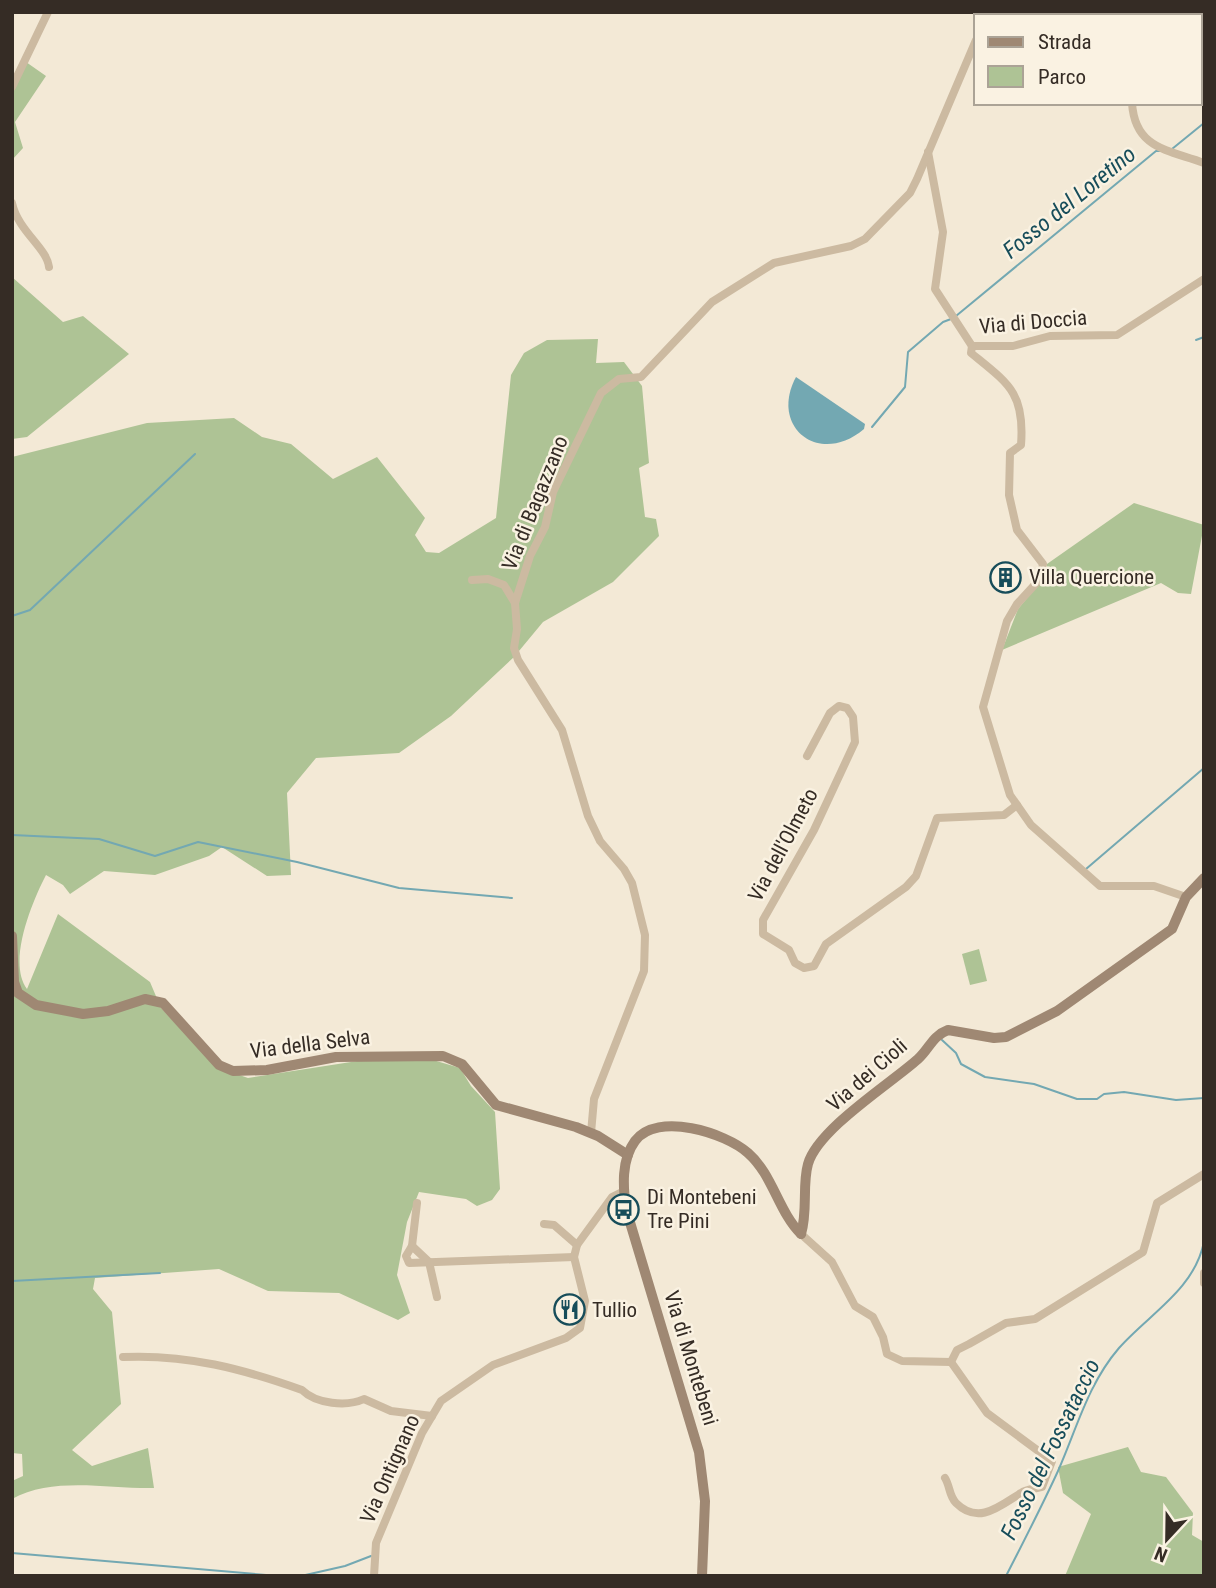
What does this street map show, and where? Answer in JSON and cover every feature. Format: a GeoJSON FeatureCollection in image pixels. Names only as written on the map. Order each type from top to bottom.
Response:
{"type":"FeatureCollection","features":[{"type":"Feature","properties":{"kind":"street"},"geometry":{"type":"LineString","coordinates":[[12,88],[48,12]]}},
{"type":"Feature","properties":{"kind":"street","name":"Via di Bagazzano"},"geometry":{"type":"LineString","coordinates":[[591,1133],[594,1098],[644,971],[645,935],[632,883],[624,869],[600,841],[588,816],[562,730],[518,660],[514,648],[517,629],[515,603],[530,556],[545,527],[553,492],[601,393],[619,379],[641,377],[712,302],[769,265],[851,246],[865,239],[910,193],[974,45]]}},
{"type":"Feature","properties":{"kind":"street"},"geometry":{"type":"LineString","coordinates":[[1132,105],[1136,125],[1161,151],[1181,154],[1204,163]]}},
{"type":"Feature","properties":{"kind":"street","name":"Via di Doccia"},"geometry":{"type":"LineString","coordinates":[[928,152],[943,232],[935,289],[972,346],[1013,346],[1050,336],[1117,335],[1204,279]]}},
{"type":"Feature","properties":{"kind":"street"},"geometry":{"type":"LineString","coordinates":[[12,203],[18,222],[46,255],[49,267]]}},
{"type":"Feature","properties":{"kind":"street"},"geometry":{"type":"LineString","coordinates":[[972,346],[971,353],[1000,376],[1023,413],[1020,449],[1010,453],[1009,495],[1017,530],[1043,564],[1040,579],[1017,604],[1007,621],[983,707],[1007,789],[1031,825],[1100,886],[1154,886],[1186,897]]}},
{"type":"Feature","properties":{"kind":"street"},"geometry":{"type":"LineString","coordinates":[[472,580],[488,579],[504,585],[515,603]]}},
{"type":"Feature","properties":{"kind":"street","name":"Via dell'Olmeto"},"geometry":{"type":"LineString","coordinates":[[807,756],[830,713],[839,706],[847,708],[853,717],[855,742],[814,830],[763,919],[763,934],[789,950],[794,964],[804,968],[814,966],[821,960],[826,944],[906,887],[916,876],[937,818],[1004,815],[1017,805]]}},
{"type":"Feature","properties":{"kind":"street","name":"Via dei Cioli"},"geometry":{"type":"LineString","coordinates":[[801,1234],[808,1164],[819,1144],[866,1100],[921,1056],[931,1040],[948,1030],[994,1038],[1006,1037],[1037,1023],[1162,937],[1177,922],[1186,897],[1204,878]]}},
{"type":"Feature","properties":{"kind":"street","name":"Via della Selva"},"geometry":{"type":"LineString","coordinates":[[12,936],[14,982],[18,993],[36,1005],[83,1014],[108,1011],[145,999],[163,1003],[219,1065],[240,1071],[267,1070],[335,1057],[443,1056],[462,1064],[496,1105],[591,1133],[628,1155]]}},
{"type":"Feature","properties":{"kind":"street"},"geometry":{"type":"LineString","coordinates":[[628,1155],[640,1135],[664,1128],[701,1129],[727,1137],[750,1154],[768,1180],[784,1212],[801,1234],[832,1262],[855,1306],[873,1317],[883,1337],[887,1354],[902,1360],[951,1362]]}},
{"type":"Feature","properties":{"kind":"street","name":"Via di Montebeni"},"geometry":{"type":"LineString","coordinates":[[628,1155],[624,1191],[634,1239],[699,1452],[705,1501],[702,1576]]}},
{"type":"Feature","properties":{"kind":"street"},"geometry":{"type":"LineString","coordinates":[[951,1362],[957,1350],[1006,1323],[1035,1319],[1143,1252],[1157,1203],[1204,1174]]}},
{"type":"Feature","properties":{"kind":"street","name":"Via Ontignano"},"geometry":{"type":"LineString","coordinates":[[374,1576],[376,1543],[441,1401],[493,1364],[566,1338],[580,1328],[585,1301],[574,1257],[577,1245],[612,1197],[624,1191]]}},
{"type":"Feature","properties":{"kind":"street"},"geometry":{"type":"LineString","coordinates":[[417,1203],[412,1246],[406,1256],[409,1263],[574,1257]]}},
{"type":"Feature","properties":{"kind":"street"},"geometry":{"type":"LineString","coordinates":[[544,1224],[554,1225],[577,1245]]}},
{"type":"Feature","properties":{"kind":"street"},"geometry":{"type":"LineString","coordinates":[[412,1246],[429,1262],[437,1297]]}},
{"type":"Feature","properties":{"kind":"street"},"geometry":{"type":"LineString","coordinates":[[1204,1273],[1204,1283]]}},
{"type":"Feature","properties":{"kind":"street"},"geometry":{"type":"LineString","coordinates":[[123,1357],[158,1355],[219,1364],[249,1371],[302,1390],[308,1396],[354,1404],[364,1399],[391,1411],[432,1416]]}},
{"type":"Feature","properties":{"kind":"street"},"geometry":{"type":"LineString","coordinates":[[945,1478],[955,1502],[965,1510],[991,1511],[1000,1509],[1024,1491],[1042,1487],[1052,1461],[987,1413],[951,1362]]}},
{"type":"Feature","properties":{"kind":"green space"},"geometry":{"type":"Polygon","coordinates":[[[26,62],[46,76],[15,122],[23,148],[12,160],[12,84],[26,62]]]}},
{"type":"Feature","properties":{"kind":"green space"},"geometry":{"type":"Polygon","coordinates":[[[12,277],[63,322],[83,316],[129,354],[27,437],[12,439],[12,277]]]}},
{"type":"Feature","properties":{"kind":"green space"},"geometry":{"type":"Polygon","coordinates":[[[598,339],[596,363],[624,362],[642,386],[649,463],[639,468],[645,517],[656,519],[659,536],[613,582],[543,622],[514,657],[451,716],[399,753],[316,758],[287,793],[291,875],[267,876],[222,847],[209,856],[155,875],[104,871],[70,894],[63,885],[46,875],[34,900],[21,948],[20,964],[27,989],[58,914],[150,982],[161,1008],[216,1067],[248,1078],[364,1060],[433,1060],[460,1068],[471,1086],[495,1112],[500,1189],[492,1200],[477,1206],[466,1199],[419,1192],[407,1222],[397,1275],[410,1313],[398,1320],[339,1293],[268,1291],[219,1269],[95,1278],[93,1289],[112,1312],[121,1404],[72,1450],[92,1466],[148,1448],[154,1488],[63,1486],[28,1492],[12,1499],[12,1481],[23,1476],[22,1454],[12,1453],[12,457],[147,423],[234,418],[262,437],[291,444],[333,479],[377,457],[425,518],[415,535],[426,552],[439,553],[496,518],[511,375],[524,353],[547,340],[598,339]]]}},
{"type":"Feature","properties":{"kind":"green space"},"geometry":{"type":"Polygon","coordinates":[[[1134,503],[1204,525],[1191,594],[1178,593],[1161,583],[1002,650],[1018,609],[1043,579],[1047,564],[1134,503]]]}},
{"type":"Feature","properties":{"kind":"green space"},"geometry":{"type":"Polygon","coordinates":[[[979,949],[987,981],[970,985],[962,954],[979,949]]]}},
{"type":"Feature","properties":{"kind":"green space"},"geometry":{"type":"Polygon","coordinates":[[[1128,1447],[1141,1472],[1166,1477],[1193,1513],[1192,1535],[1204,1542],[1204,1576],[1065,1576],[1091,1514],[1063,1493],[1058,1467],[1128,1447]]]}},
{"type":"Feature","properties":{"kind":"water"},"geometry":{"type":"Polygon","coordinates":[[[796,377],[865,424],[864,429],[847,440],[831,444],[816,442],[803,436],[794,425],[789,412],[789,395],[796,377]]]}},
{"type":"Feature","properties":{"kind":"waterway","name":"Fosso del Loretino"},"geometry":{"type":"LineString","coordinates":[[1172,149],[1204,123]]}},
{"type":"Feature","properties":{"kind":"waterway","name":"Fosso del Loretino"},"geometry":{"type":"LineString","coordinates":[[956,316],[1156,151],[1161,151]]}},
{"type":"Feature","properties":{"kind":"waterway"},"geometry":{"type":"LineString","coordinates":[[872,427],[905,387],[908,352],[943,322],[951,319]]}},
{"type":"Feature","properties":{"kind":"waterway"},"geometry":{"type":"LineString","coordinates":[[1196,340],[1204,337]]}},
{"type":"Feature","properties":{"kind":"waterway"},"geometry":{"type":"LineString","coordinates":[[12,616],[30,610],[195,454]]}},
{"type":"Feature","properties":{"kind":"waterway"},"geometry":{"type":"LineString","coordinates":[[1086,869],[1204,768]]}},
{"type":"Feature","properties":{"kind":"waterway"},"geometry":{"type":"LineString","coordinates":[[12,835],[99,839],[155,856],[198,842],[297,862],[399,888],[512,898]]}},
{"type":"Feature","properties":{"kind":"waterway"},"geometry":{"type":"LineString","coordinates":[[942,1040],[956,1053],[961,1064],[985,1077],[1034,1084],[1077,1099],[1097,1099],[1104,1094],[1124,1092],[1176,1100],[1204,1098]]}},
{"type":"Feature","properties":{"kind":"waterway","name":"Fosso del Fossataccio"},"geometry":{"type":"LineString","coordinates":[[1006,1576],[1052,1484],[1099,1376],[1119,1348],[1181,1288],[1199,1259],[1204,1242]]}},
{"type":"Feature","properties":{"kind":"waterway"},"geometry":{"type":"LineString","coordinates":[[12,1281],[160,1273]]}},
{"type":"Feature","properties":{"kind":"waterway"},"geometry":{"type":"LineString","coordinates":[[12,1553],[278,1576]]}},
{"type":"Feature","properties":{"kind":"waterway"},"geometry":{"type":"LineString","coordinates":[[301,1576],[345,1566],[371,1556]]}},
{"type":"Feature","properties":{"kind":"place","name":"Villa Quercione"},"geometry":{"type":"Point","coordinates":[1006,577]}},
{"type":"Feature","properties":{"kind":"place","name":"Di Montebeni Tre Pini"},"geometry":{"type":"Point","coordinates":[624,1209]}},
{"type":"Feature","properties":{"kind":"place","name":"Tullio"},"geometry":{"type":"Point","coordinates":[569,1310]}}]}
